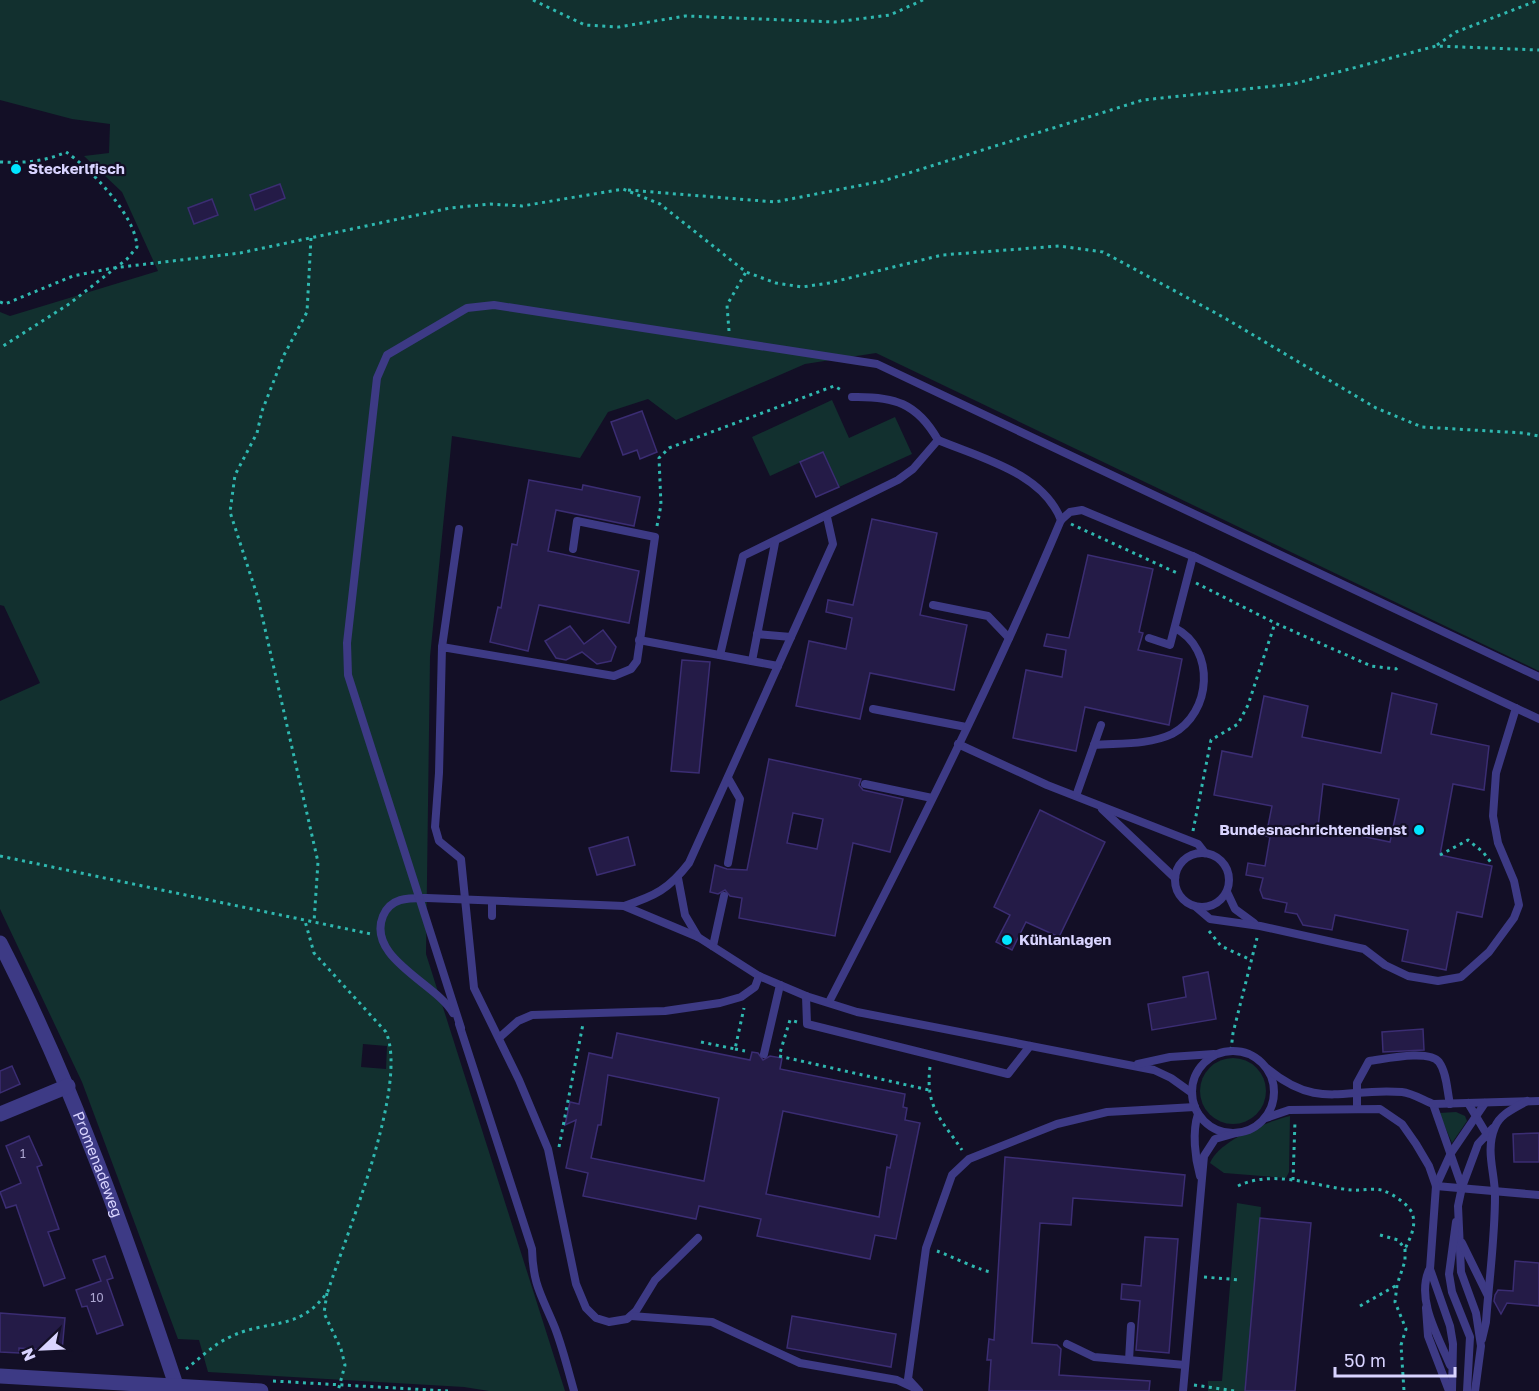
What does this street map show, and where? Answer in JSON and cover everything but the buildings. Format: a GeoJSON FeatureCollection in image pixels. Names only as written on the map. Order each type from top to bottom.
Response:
{"type":"FeatureCollection","features":[{"type":"Feature","properties":{"kind":"street","name":"Promenadeweg"},"geometry":{"type":"LineString","coordinates":[[0,943],[35,1010],[68,1086],[177,1384]]}},
{"type":"Feature","properties":{"kind":"street"},"geometry":{"type":"LineString","coordinates":[[0,1114],[68,1086]]}},
{"type":"Feature","properties":{"kind":"street"},"geometry":{"type":"LineString","coordinates":[[0,1376],[265,1386]]}},
{"type":"Feature","properties":{"kind":"lane"},"geometry":{"type":"LineString","coordinates":[[574,1391],[554,1327],[541,1301],[532,1274],[532,1249],[348,675],[347,643],[377,378],[387,355],[467,308],[494,305],[876,364],[1539,677]]}},
{"type":"Feature","properties":{"kind":"lane"},"geometry":{"type":"LineString","coordinates":[[852,397],[893,400],[913,407],[928,423],[938,440],[1022,477],[1056,505],[1061,520]]}},
{"type":"Feature","properties":{"kind":"lane"},"geometry":{"type":"LineString","coordinates":[[720,655],[743,556],[775,543],[897,480],[913,469],[938,440]]}},
{"type":"Feature","properties":{"kind":"lane"},"geometry":{"type":"LineString","coordinates":[[829,1002],[958,744],[1009,638],[1061,520],[1070,512],[1082,510],[1193,556],[1539,719]]}},
{"type":"Feature","properties":{"kind":"lane"},"geometry":{"type":"LineString","coordinates":[[461,1028],[449,1005],[390,956],[381,936],[382,919],[388,906],[398,900],[419,898],[492,903],[624,906],[651,897],[673,884],[689,863],[833,544],[827,517]]}},
{"type":"Feature","properties":{"kind":"lane"},"geometry":{"type":"LineString","coordinates":[[442,647],[614,676],[631,669],[637,661],[656,537],[577,521],[573,549]]}},
{"type":"Feature","properties":{"kind":"lane"},"geometry":{"type":"LineString","coordinates":[[459,529],[442,647],[439,773],[435,827],[439,841],[461,859],[474,988],[500,1037],[541,1131],[554,1172],[580,1298],[596,1318],[619,1322],[631,1316],[655,1280],[698,1238]]}},
{"type":"Feature","properties":{"kind":"lane"},"geometry":{"type":"LineString","coordinates":[[752,661],[775,543]]}},
{"type":"Feature","properties":{"kind":"lane"},"geometry":{"type":"LineString","coordinates":[[1149,638],[1170,645],[1193,556]]}},
{"type":"Feature","properties":{"kind":"lane"},"geometry":{"type":"LineString","coordinates":[[933,605],[988,616],[1009,638]]}},
{"type":"Feature","properties":{"kind":"lane"},"geometry":{"type":"LineString","coordinates":[[1094,745],[1158,740],[1175,732],[1187,721],[1198,702],[1204,678],[1204,661],[1189,635],[1175,628]]}},
{"type":"Feature","properties":{"kind":"lane"},"geometry":{"type":"LineString","coordinates":[[757,634],[791,637]]}},
{"type":"Feature","properties":{"kind":"lane"},"geometry":{"type":"LineString","coordinates":[[639,640],[778,666]]}},
{"type":"Feature","properties":{"kind":"lane"},"geometry":{"type":"LineString","coordinates":[[1097,804],[1176,878],[1179,893],[1183,899],[1196,906],[1210,920],[1260,926],[1364,949],[1385,965],[1408,976],[1438,981],[1461,977],[1489,952],[1514,918],[1519,905],[1514,881],[1498,843],[1493,816],[1496,773],[1516,708]]}},
{"type":"Feature","properties":{"kind":"lane"},"geometry":{"type":"LineString","coordinates":[[873,709],[966,727]]}},
{"type":"Feature","properties":{"kind":"lane"},"geometry":{"type":"LineString","coordinates":[[1076,796],[1101,725]]}},
{"type":"Feature","properties":{"kind":"lane"},"geometry":{"type":"LineString","coordinates":[[958,744],[1076,796],[1198,844],[1205,853],[1219,858],[1228,870],[1227,892],[1217,903],[1196,906]]}},
{"type":"Feature","properties":{"kind":"lane"},"geometry":{"type":"LineString","coordinates":[[728,778],[740,799],[729,863]]}},
{"type":"Feature","properties":{"kind":"lane"},"geometry":{"type":"LineString","coordinates":[[865,784],[932,798]]}},
{"type":"Feature","properties":{"kind":"lane"},"geometry":{"type":"LineString","coordinates":[[1176,878],[1185,859],[1205,853]]}},
{"type":"Feature","properties":{"kind":"lane"},"geometry":{"type":"LineString","coordinates":[[678,878],[685,915],[698,937]]}},
{"type":"Feature","properties":{"kind":"lane"},"geometry":{"type":"LineString","coordinates":[[1227,892],[1236,909],[1260,926]]}},
{"type":"Feature","properties":{"kind":"lane"},"geometry":{"type":"LineString","coordinates":[[713,946],[724,896]]}},
{"type":"Feature","properties":{"kind":"lane"},"geometry":{"type":"LineString","coordinates":[[492,903],[492,916]]}},
{"type":"Feature","properties":{"kind":"lane"},"geometry":{"type":"LineString","coordinates":[[624,906],[698,937],[759,976],[806,996],[857,1012],[1154,1070],[1171,1078],[1192,1093]]}},
{"type":"Feature","properties":{"kind":"lane"},"geometry":{"type":"LineString","coordinates":[[500,1037],[518,1021],[532,1015],[665,1011],[720,1003],[745,995],[755,987],[759,976]]}},
{"type":"Feature","properties":{"kind":"lane"},"geometry":{"type":"LineString","coordinates":[[764,1054],[780,985]]}},
{"type":"Feature","properties":{"kind":"lane"},"geometry":{"type":"LineString","coordinates":[[806,996],[807,1024],[1008,1074],[1030,1046]]}},
{"type":"Feature","properties":{"kind":"lane"},"geometry":{"type":"LineString","coordinates":[[1132,1066],[1170,1057],[1232,1050],[1252,1055],[1288,1086],[1312,1095],[1404,1092],[1433,1104],[1539,1101]]}},
{"type":"Feature","properties":{"kind":"lane"},"geometry":{"type":"LineString","coordinates":[[1201,1178],[1197,1164],[1195,1133],[1197,1111],[1192,1093],[1198,1069],[1217,1053]]}},
{"type":"Feature","properties":{"kind":"lane"},"geometry":{"type":"LineString","coordinates":[[1357,1109],[1357,1083],[1370,1061],[1428,1054],[1438,1061],[1445,1076],[1450,1104]]}},
{"type":"Feature","properties":{"kind":"lane"},"geometry":{"type":"LineString","coordinates":[[1266,1118],[1275,1094],[1268,1069]]}},
{"type":"Feature","properties":{"kind":"lane"},"geometry":{"type":"LineString","coordinates":[[1467,1391],[1470,1336],[1452,1293],[1449,1274],[1458,1206],[1462,1187],[1478,1144],[1504,1114],[1527,1101]]}},
{"type":"Feature","properties":{"kind":"lane"},"geometry":{"type":"LineString","coordinates":[[1468,1103],[1488,1134],[1491,1144]]}},
{"type":"Feature","properties":{"kind":"lane"},"geometry":{"type":"LineString","coordinates":[[1450,1391],[1428,1336],[1425,1280],[1430,1269],[1436,1186],[1451,1153],[1485,1103]]}},
{"type":"Feature","properties":{"kind":"lane"},"geometry":{"type":"LineString","coordinates":[[1433,1104],[1462,1187]]}},
{"type":"Feature","properties":{"kind":"lane"},"geometry":{"type":"LineString","coordinates":[[1183,1387],[1201,1178],[1204,1156],[1215,1139],[1247,1131],[1266,1118],[1295,1110],[1380,1109],[1402,1124],[1429,1166],[1436,1186]]}},
{"type":"Feature","properties":{"kind":"lane"},"geometry":{"type":"LineString","coordinates":[[918,1390],[908,1379],[926,1248],[952,1175],[969,1158],[1057,1124],[1107,1112],[1197,1111],[1215,1129],[1236,1133]]}},
{"type":"Feature","properties":{"kind":"lane"},"geometry":{"type":"LineString","coordinates":[[1475,1391],[1488,1297],[1494,1190],[1490,1160],[1495,1126]]}},
{"type":"Feature","properties":{"kind":"lane"},"geometry":{"type":"LineString","coordinates":[[1436,1186],[1539,1195]]}},
{"type":"Feature","properties":{"kind":"lane"},"geometry":{"type":"LineString","coordinates":[[1458,1206],[1461,1272],[1476,1312],[1481,1346]]}},
{"type":"Feature","properties":{"kind":"lane"},"geometry":{"type":"LineString","coordinates":[[1461,1241],[1488,1297]]}},
{"type":"Feature","properties":{"kind":"lane"},"geometry":{"type":"LineString","coordinates":[[1430,1269],[1450,1326],[1452,1370],[1450,1391]]}},
{"type":"Feature","properties":{"kind":"lane"},"geometry":{"type":"LineString","coordinates":[[1426,1305],[1452,1370]]}},
{"type":"Feature","properties":{"kind":"lane"},"geometry":{"type":"LineString","coordinates":[[631,1316],[712,1322],[800,1363],[897,1380],[918,1390]]}},
{"type":"Feature","properties":{"kind":"lane"},"geometry":{"type":"LineString","coordinates":[[1129,1360],[1131,1326]]}},
{"type":"Feature","properties":{"kind":"lane"},"geometry":{"type":"LineString","coordinates":[[1067,1344],[1094,1357],[1185,1365]]}},
{"type":"Feature","properties":{"kind":"path"},"geometry":{"type":"LineString","coordinates":[[533,0],[585,25],[619,27],[685,16],[835,22],[890,15],[923,0]]}},
{"type":"Feature","properties":{"kind":"path"},"geometry":{"type":"LineString","coordinates":[[1436,46],[1456,32],[1539,0]]}},
{"type":"Feature","properties":{"kind":"path"},"geometry":{"type":"LineString","coordinates":[[0,302],[5,304],[74,276],[113,268],[240,253],[450,208],[490,204],[522,206],[623,189],[775,202],[883,181],[1143,100],[1293,84],[1436,46],[1539,50]]}},
{"type":"Feature","properties":{"kind":"path"},"geometry":{"type":"LineString","coordinates":[[0,162],[25,163],[53,158],[66,152],[80,162],[118,206],[137,235],[137,247],[127,259],[69,304],[1,349]]}},
{"type":"Feature","properties":{"kind":"path"},"geometry":{"type":"LineString","coordinates":[[623,189],[660,204],[746,272],[776,283],[802,287],[829,283],[942,255],[1059,246],[1103,252],[1240,327],[1376,408],[1422,427],[1539,436]]}},
{"type":"Feature","properties":{"kind":"path"},"geometry":{"type":"LineString","coordinates":[[311,238],[307,312],[284,355],[262,411],[257,433],[235,475],[230,512],[258,598],[318,862],[314,922]]}},
{"type":"Feature","properties":{"kind":"path"},"geometry":{"type":"LineString","coordinates":[[736,343],[728,331],[728,305],[746,272]]}},
{"type":"Feature","properties":{"kind":"path"},"geometry":{"type":"LineString","coordinates":[[656,537],[661,505],[659,458],[669,448],[834,386],[852,397]]}},
{"type":"Feature","properties":{"kind":"path"},"geometry":{"type":"LineString","coordinates":[[1061,520],[1188,579],[1275,623],[1371,666],[1396,669],[1407,657]]}},
{"type":"Feature","properties":{"kind":"path"},"geometry":{"type":"LineString","coordinates":[[1191,841],[1211,740],[1238,724],[1248,705],[1275,623]]}},
{"type":"Feature","properties":{"kind":"path"},"geometry":{"type":"LineString","coordinates":[[1440,855],[1468,840],[1483,852],[1494,867]]}},
{"type":"Feature","properties":{"kind":"path"},"geometry":{"type":"LineString","coordinates":[[0,856],[381,936]]}},
{"type":"Feature","properties":{"kind":"path"},"geometry":{"type":"LineString","coordinates":[[1210,920],[1209,931],[1221,946],[1251,960]]}},
{"type":"Feature","properties":{"kind":"path"},"geometry":{"type":"LineString","coordinates":[[305,921],[314,953],[386,1032],[392,1047],[387,1112],[328,1291],[324,1313],[341,1349],[345,1365],[338,1391]]}},
{"type":"Feature","properties":{"kind":"path"},"geometry":{"type":"LineString","coordinates":[[1232,1050],[1233,1033],[1260,926]]}},
{"type":"Feature","properties":{"kind":"path"},"geometry":{"type":"LineString","coordinates":[[735,1048],[745,995]]}},
{"type":"Feature","properties":{"kind":"path"},"geometry":{"type":"LineString","coordinates":[[554,1172],[585,1015]]}},
{"type":"Feature","properties":{"kind":"path"},"geometry":{"type":"LineString","coordinates":[[807,1024],[790,1020],[779,1056],[929,1090]]}},
{"type":"Feature","properties":{"kind":"path"},"geometry":{"type":"LineString","coordinates":[[701,1042],[745,1051]]}},
{"type":"Feature","properties":{"kind":"path"},"geometry":{"type":"LineString","coordinates":[[932,1054],[929,1090],[936,1112],[969,1158]]}},
{"type":"Feature","properties":{"kind":"path"},"geometry":{"type":"LineString","coordinates":[[1293,1179],[1295,1110]]}},
{"type":"Feature","properties":{"kind":"path"},"geometry":{"type":"LineString","coordinates":[[1238,1186],[1252,1179],[1293,1179],[1353,1190],[1381,1190],[1395,1196],[1412,1213],[1413,1231],[1405,1249],[1405,1262],[1397,1285],[1395,1302],[1406,1329],[1401,1345],[1404,1391]]}},
{"type":"Feature","properties":{"kind":"path"},"geometry":{"type":"LineString","coordinates":[[1380,1235],[1398,1240],[1405,1249]]}},
{"type":"Feature","properties":{"kind":"path"},"geometry":{"type":"LineString","coordinates":[[926,1248],[969,1263],[984,1272],[993,1272]]}},
{"type":"Feature","properties":{"kind":"path"},"geometry":{"type":"LineString","coordinates":[[1193,1276],[1240,1280]]}},
{"type":"Feature","properties":{"kind":"path"},"geometry":{"type":"LineString","coordinates":[[1360,1306],[1397,1285]]}},
{"type":"Feature","properties":{"kind":"path"},"geometry":{"type":"LineString","coordinates":[[177,1384],[229,1337],[307,1315],[319,1305],[328,1291]]}},
{"type":"Feature","properties":{"kind":"path"},"geometry":{"type":"LineString","coordinates":[[265,1386],[340,1384],[448,1391]]}},
{"type":"Feature","properties":{"kind":"path"},"geometry":{"type":"LineString","coordinates":[[1183,1387],[1235,1391]]}},
{"type":"Feature","properties":{"kind":"green space"},"geometry":{"type":"Polygon","coordinates":[[[0,0],[1539,0],[1539,671],[876,353],[805,364],[676,420],[648,399],[608,412],[580,458],[452,436],[430,657],[426,954],[565,1391],[489,1391],[464,1387],[208,1372],[199,1340],[178,1339],[82,1082],[0,909],[0,701],[40,683],[4,606],[0,605],[0,312],[10,316],[158,271],[122,192],[84,156],[109,153],[110,124],[72,119],[0,100],[0,0]],[[363,1044],[361,1067],[386,1069],[387,1046],[363,1044]]]}},
{"type":"Feature","properties":{"kind":"green space"},"geometry":{"type":"Polygon","coordinates":[[[832,400],[849,438],[895,417],[912,454],[839,487],[823,452],[770,476],[752,437],[832,400]]]}},
{"type":"Feature","properties":{"kind":"green space"},"geometry":{"type":"Polygon","coordinates":[[[1233,1058],[1245,1061],[1256,1068],[1263,1079],[1266,1091],[1263,1103],[1256,1114],[1245,1121],[1233,1124],[1221,1121],[1210,1114],[1203,1103],[1200,1091],[1203,1079],[1210,1068],[1221,1061],[1233,1058]]]}},
{"type":"Feature","properties":{"kind":"green space"},"geometry":{"type":"Polygon","coordinates":[[[1456,1112],[1465,1116],[1467,1121],[1452,1143],[1439,1113],[1456,1112]]]}},
{"type":"Feature","properties":{"kind":"green space"},"geometry":{"type":"Polygon","coordinates":[[[1290,1116],[1289,1172],[1286,1178],[1224,1173],[1210,1163],[1223,1147],[1233,1140],[1257,1127],[1290,1116]]]}},
{"type":"Feature","properties":{"kind":"green space"},"geometry":{"type":"Polygon","coordinates":[[[1237,1203],[1261,1207],[1250,1391],[1208,1391],[1208,1381],[1222,1381],[1237,1203]]]}},
{"type":"Feature","properties":{"kind":"place","name":"Steckerlfisch"},"geometry":{"type":"Point","coordinates":[16,169]}},
{"type":"Feature","properties":{"kind":"place","name":"Bundesnachrichtendienst"},"geometry":{"type":"Point","coordinates":[1419,830]}},
{"type":"Feature","properties":{"kind":"place","name":"Kühlanlagen"},"geometry":{"type":"Point","coordinates":[1007,940]}}]}
